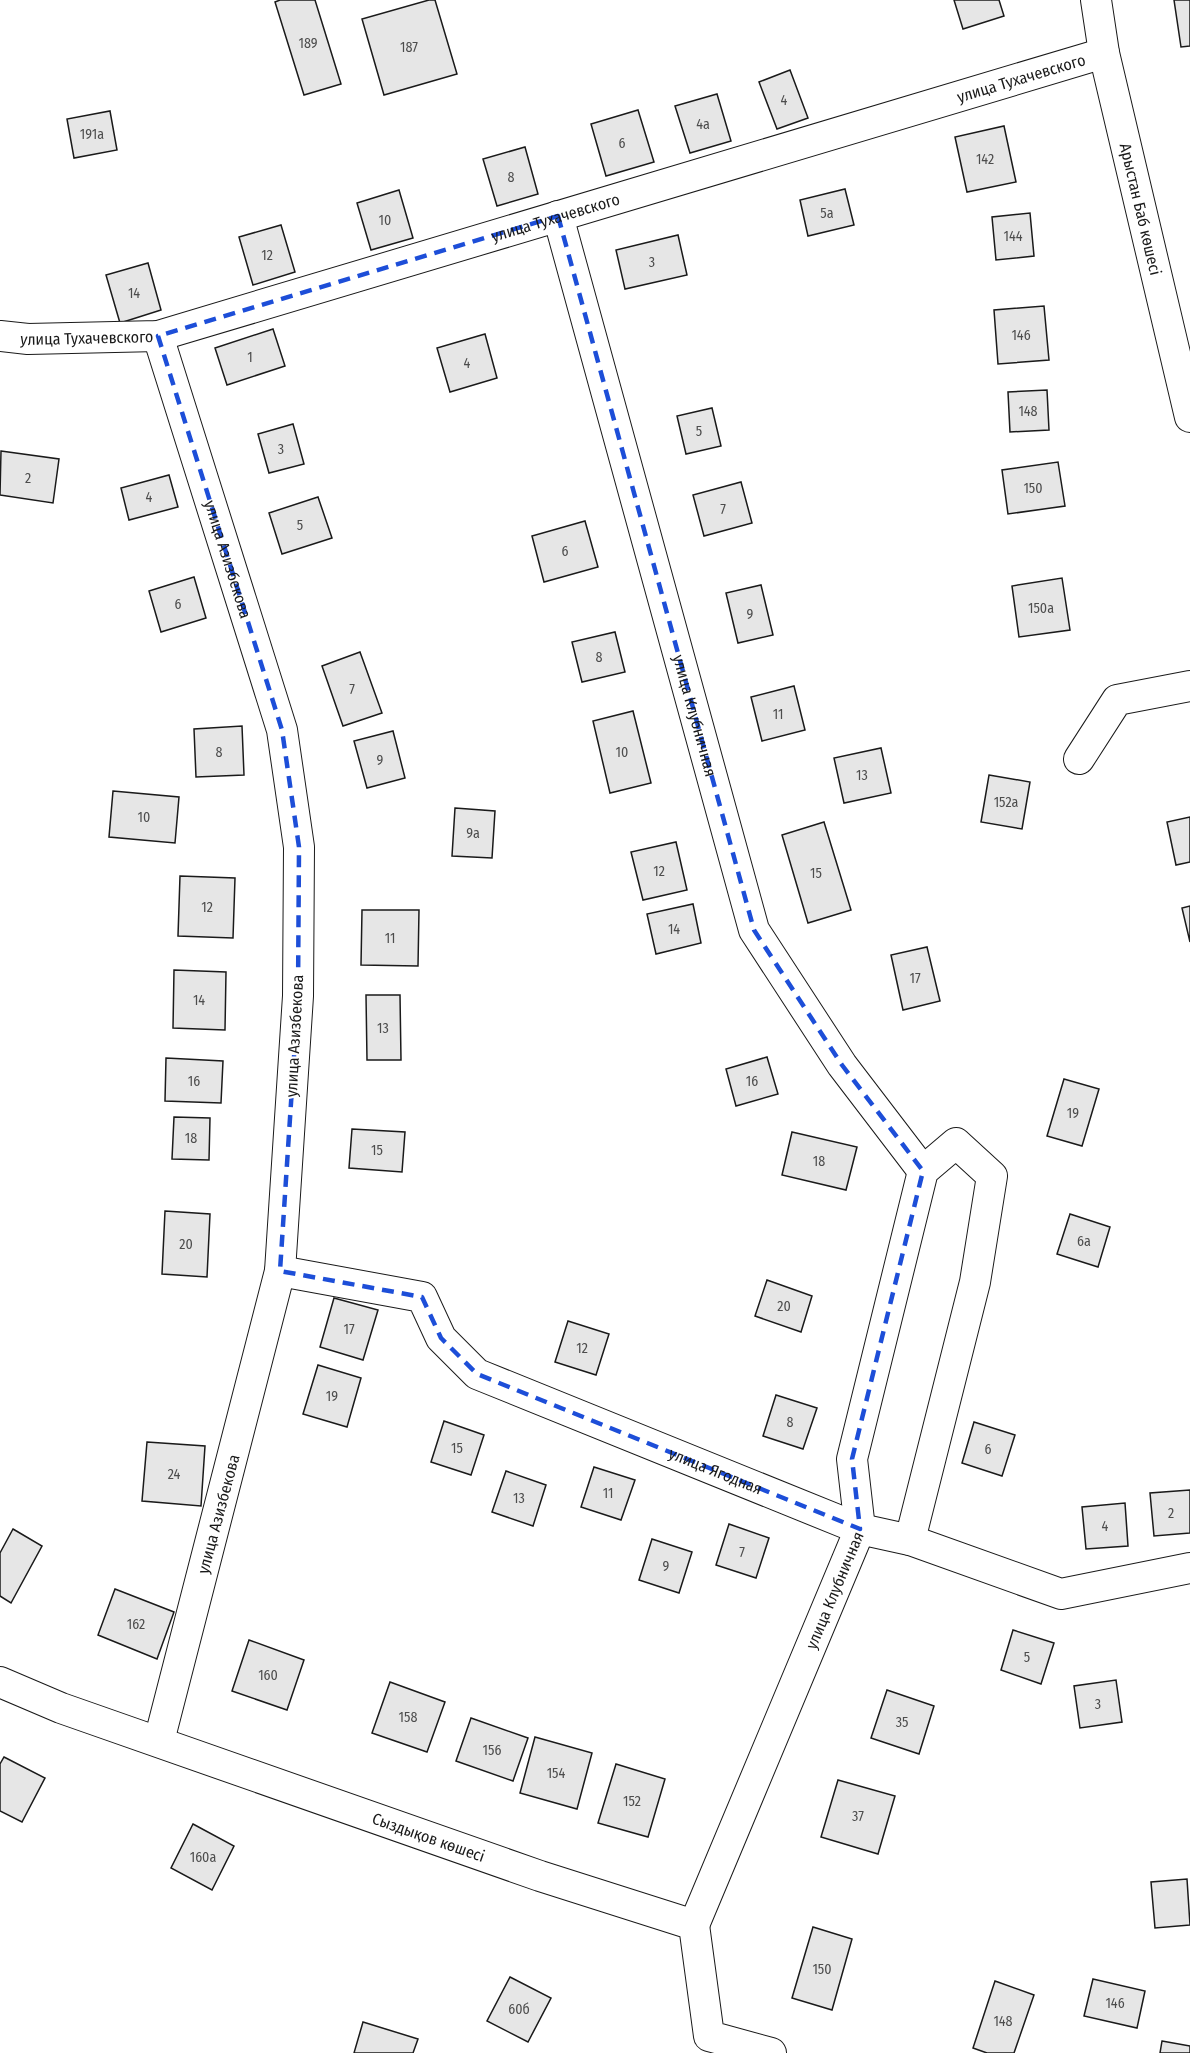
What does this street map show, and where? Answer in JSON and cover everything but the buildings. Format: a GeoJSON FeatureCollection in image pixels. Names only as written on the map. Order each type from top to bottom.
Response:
{"type":"FeatureCollection","features":[{"type":"Feature","properties":{"kind":"street","name":"Арыстан Баб көшесі"},"geometry":{"type":"LineString","coordinates":[[1096,0],[1104,53],[1190,417]]}},
{"type":"Feature","properties":{"kind":"street","name":"улица Тухачевского"},"geometry":{"type":"LineString","coordinates":[[0,336],[28,339],[158,336],[1104,53]]}},
{"type":"Feature","properties":{"kind":"street","name":"улица Клубничная"},"geometry":{"type":"LineString","coordinates":[[558,216],[754,930],[842,1065],[923,1171],[852,1459],[860,1528],[694,1925]]}},
{"type":"Feature","properties":{"kind":"street","name":"улица Азизбекова"},"geometry":{"type":"LineString","coordinates":[[158,336],[282,730],[298,847],[298,996],[280,1270],[159,1741]]}},
{"type":"Feature","properties":{"kind":"street"},"geometry":{"type":"LineString","coordinates":[[1079,759],[1117,700],[1190,686]]}},
{"type":"Feature","properties":{"kind":"street"},"geometry":{"type":"LineString","coordinates":[[910,1540],[975,1282],[992,1176],[956,1143],[923,1171]]}},
{"type":"Feature","properties":{"kind":"street","name":"улица Ягодная"},"geometry":{"type":"LineString","coordinates":[[280,1270],[422,1297],[441,1338],[477,1374],[860,1528],[910,1540],[1061,1594],[1190,1568]]}},
{"type":"Feature","properties":{"kind":"street","name":"Сыздықов көшесі"},"geometry":{"type":"LineString","coordinates":[[0,1682],[60,1708],[540,1876],[694,1925]]}},
{"type":"Feature","properties":{"kind":"street"},"geometry":{"type":"LineString","coordinates":[[694,1925],[709,2036],[771,2053]]}},
{"type":"Feature","properties":{"kind":"highlighted area"},"geometry":{"type":"Polygon","coordinates":[[[558,216],[754,930],[842,1065],[923,1171],[852,1459],[860,1529],[477,1374],[441,1338],[422,1297],[280,1271],[298,996],[299,847],[282,730],[158,336],[558,216]]]}}]}
